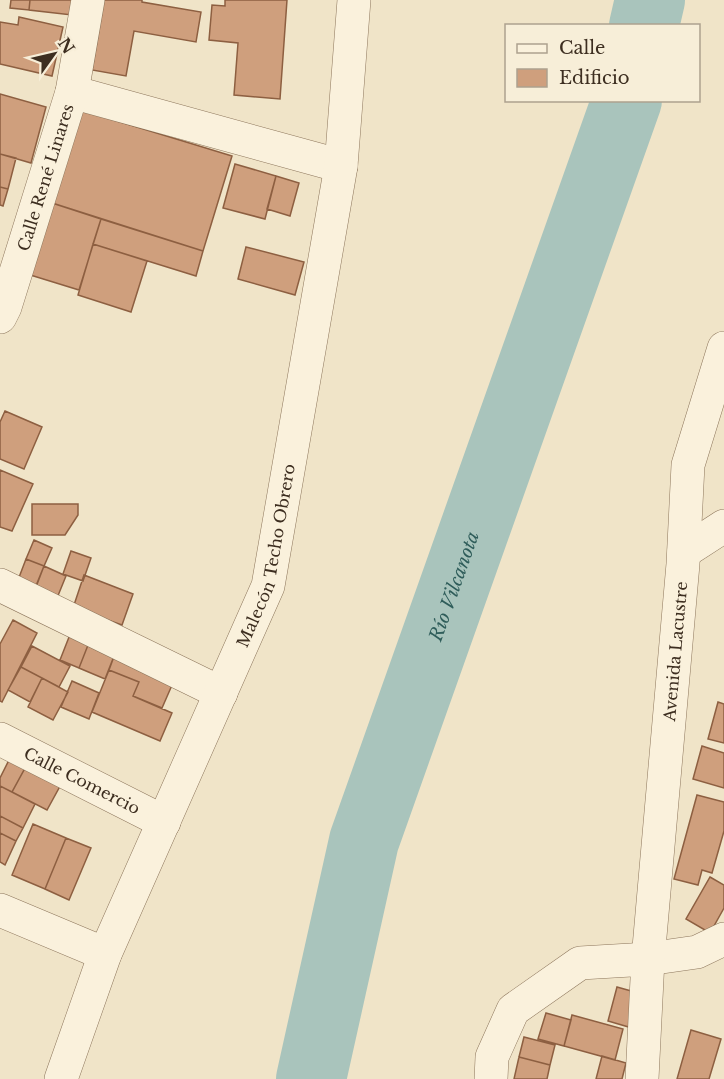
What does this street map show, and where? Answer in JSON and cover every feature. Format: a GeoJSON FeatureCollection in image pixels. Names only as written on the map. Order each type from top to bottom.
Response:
{"type":"FeatureCollection","features":[{"type":"Feature","properties":{"kind":"street","name":"Calle René Linares"},"geometry":{"type":"LineString","coordinates":[[0,317],[72,92],[88,0]]}},
{"type":"Feature","properties":{"kind":"street","name":"Malecón Techo Obrero"},"geometry":{"type":"LineString","coordinates":[[61,1079],[105,954],[268,586],[341,166],[354,0]]}},
{"type":"Feature","properties":{"kind":"street"},"geometry":{"type":"LineString","coordinates":[[72,92],[341,166]]}},
{"type":"Feature","properties":{"kind":"street","name":"Avenida Lacustre"},"geometry":{"type":"LineString","coordinates":[[642,1079],[648,959],[684,552],[688,465],[724,348]]}},
{"type":"Feature","properties":{"kind":"street"},"geometry":{"type":"LineString","coordinates":[[684,552],[724,526]]}},
{"type":"Feature","properties":{"kind":"street"},"geometry":{"type":"LineString","coordinates":[[0,585],[221,693]]}},
{"type":"Feature","properties":{"kind":"street","name":"Calle Comercio"},"geometry":{"type":"LineString","coordinates":[[0,739],[164,822]]}},
{"type":"Feature","properties":{"kind":"street"},"geometry":{"type":"LineString","coordinates":[[0,910],[105,954]]}},
{"type":"Feature","properties":{"kind":"street"},"geometry":{"type":"LineString","coordinates":[[491,1079],[492,1057],[513,1010],[580,963],[648,959],[697,952],[724,939]]}},
{"type":"Feature","properties":{"kind":"building"},"geometry":{"type":"Polygon","coordinates":[[[11,0],[30,0],[29,10],[10,8],[11,0]]]}},
{"type":"Feature","properties":{"kind":"building"},"geometry":{"type":"Polygon","coordinates":[[[30,0],[74,0],[72,15],[29,10],[30,0]]]}},
{"type":"Feature","properties":{"kind":"building"},"geometry":{"type":"Polygon","coordinates":[[[104,0],[142,0],[142,2],[201,12],[196,42],[134,31],[126,76],[92,70],[104,0]]]}},
{"type":"Feature","properties":{"kind":"building"},"geometry":{"type":"Polygon","coordinates":[[[225,0],[287,0],[280,99],[234,95],[238,43],[209,40],[212,5],[225,6],[225,0]]]}},
{"type":"Feature","properties":{"kind":"building"},"geometry":{"type":"Polygon","coordinates":[[[19,17],[63,27],[52,76],[0,64],[0,22],[18,25],[19,17]]]}},
{"type":"Feature","properties":{"kind":"building"},"geometry":{"type":"Polygon","coordinates":[[[0,94],[46,107],[31,163],[0,154],[0,94]]]}},
{"type":"Feature","properties":{"kind":"building"},"geometry":{"type":"Polygon","coordinates":[[[78,109],[232,156],[203,251],[49,202],[78,109]]]}},
{"type":"Feature","properties":{"kind":"building"},"geometry":{"type":"Polygon","coordinates":[[[0,154],[16,158],[8,189],[0,187],[0,154]]]}},
{"type":"Feature","properties":{"kind":"building"},"geometry":{"type":"Polygon","coordinates":[[[235,164],[276,176],[265,219],[223,208],[235,164]]]}},
{"type":"Feature","properties":{"kind":"building"},"geometry":{"type":"Polygon","coordinates":[[[276,176],[299,183],[290,216],[267,209],[276,176]]]}},
{"type":"Feature","properties":{"kind":"building"},"geometry":{"type":"Polygon","coordinates":[[[0,187],[8,189],[3,206],[0,205],[0,187]]]}},
{"type":"Feature","properties":{"kind":"building"},"geometry":{"type":"Polygon","coordinates":[[[49,202],[101,219],[79,290],[27,274],[49,202]]]}},
{"type":"Feature","properties":{"kind":"building"},"geometry":{"type":"Polygon","coordinates":[[[101,219],[203,251],[196,276],[93,244],[101,219]]]}},
{"type":"Feature","properties":{"kind":"building"},"geometry":{"type":"Polygon","coordinates":[[[93,244],[147,261],[131,312],[78,295],[93,244]]]}},
{"type":"Feature","properties":{"kind":"building"},"geometry":{"type":"Polygon","coordinates":[[[246,247],[304,262],[295,295],[238,279],[246,247]]]}},
{"type":"Feature","properties":{"kind":"building"},"geometry":{"type":"Polygon","coordinates":[[[5,411],[42,427],[24,469],[0,459],[0,422],[5,411]]]}},
{"type":"Feature","properties":{"kind":"building"},"geometry":{"type":"Polygon","coordinates":[[[0,470],[33,484],[12,531],[0,527],[0,470]]]}},
{"type":"Feature","properties":{"kind":"building"},"geometry":{"type":"Polygon","coordinates":[[[32,504],[78,504],[78,515],[65,535],[32,535],[32,504]]]}},
{"type":"Feature","properties":{"kind":"building"},"geometry":{"type":"Polygon","coordinates":[[[34,540],[52,548],[44,566],[26,559],[34,540]]]}},
{"type":"Feature","properties":{"kind":"building"},"geometry":{"type":"Polygon","coordinates":[[[71,551],[91,558],[83,581],[63,574],[71,551]]]}},
{"type":"Feature","properties":{"kind":"building"},"geometry":{"type":"Polygon","coordinates":[[[26,559],[44,566],[36,587],[18,580],[26,559]]]}},
{"type":"Feature","properties":{"kind":"building"},"geometry":{"type":"Polygon","coordinates":[[[44,566],[66,576],[55,603],[33,593],[44,566]]]}},
{"type":"Feature","properties":{"kind":"building"},"geometry":{"type":"Polygon","coordinates":[[[84,575],[133,594],[122,625],[73,608],[84,575]]]}},
{"type":"Feature","properties":{"kind":"building"},"geometry":{"type":"Polygon","coordinates":[[[13,620],[37,633],[2,702],[0,701],[0,644],[13,620]]]}},
{"type":"Feature","properties":{"kind":"building"},"geometry":{"type":"Polygon","coordinates":[[[71,632],[90,640],[79,668],[60,660],[71,632]]]}},
{"type":"Feature","properties":{"kind":"building"},"geometry":{"type":"Polygon","coordinates":[[[90,640],[116,651],[105,679],[79,668],[90,640]]]}},
{"type":"Feature","properties":{"kind":"building"},"geometry":{"type":"Polygon","coordinates":[[[32,646],[70,666],[59,687],[21,667],[32,646]]]}},
{"type":"Feature","properties":{"kind":"building"},"geometry":{"type":"Polygon","coordinates":[[[116,651],[176,676],[162,708],[133,696],[139,682],[109,670],[116,651]]]}},
{"type":"Feature","properties":{"kind":"building"},"geometry":{"type":"Polygon","coordinates":[[[21,667],[42,678],[30,702],[8,690],[21,667]]]}},
{"type":"Feature","properties":{"kind":"building"},"geometry":{"type":"Polygon","coordinates":[[[109,670],[139,682],[133,696],[172,713],[160,741],[92,712],[109,670]]]}},
{"type":"Feature","properties":{"kind":"building"},"geometry":{"type":"Polygon","coordinates":[[[42,678],[68,692],[53,720],[28,707],[42,678]]]}},
{"type":"Feature","properties":{"kind":"building"},"geometry":{"type":"Polygon","coordinates":[[[72,681],[99,693],[89,719],[61,707],[72,681]]]}},
{"type":"Feature","properties":{"kind":"building"},"geometry":{"type":"Polygon","coordinates":[[[718,702],[724,704],[724,743],[708,739],[718,702]]]}},
{"type":"Feature","properties":{"kind":"building"},"geometry":{"type":"Polygon","coordinates":[[[702,746],[724,753],[724,788],[693,779],[702,746]]]}},
{"type":"Feature","properties":{"kind":"building"},"geometry":{"type":"Polygon","coordinates":[[[14,750],[30,759],[12,792],[0,786],[0,778],[14,750]]]}},
{"type":"Feature","properties":{"kind":"building"},"geometry":{"type":"Polygon","coordinates":[[[30,759],[65,777],[47,810],[12,792],[30,759]]]}},
{"type":"Feature","properties":{"kind":"building"},"geometry":{"type":"Polygon","coordinates":[[[0,786],[35,804],[23,828],[0,816],[0,786]]]}},
{"type":"Feature","properties":{"kind":"building"},"geometry":{"type":"Polygon","coordinates":[[[697,795],[724,802],[724,831],[712,873],[702,870],[698,885],[674,879],[697,795]]]}},
{"type":"Feature","properties":{"kind":"building"},"geometry":{"type":"Polygon","coordinates":[[[0,816],[23,828],[16,841],[0,833],[0,816]]]}},
{"type":"Feature","properties":{"kind":"building"},"geometry":{"type":"Polygon","coordinates":[[[33,824],[66,838],[45,889],[12,875],[33,824]]]}},
{"type":"Feature","properties":{"kind":"building"},"geometry":{"type":"Polygon","coordinates":[[[0,833],[16,841],[5,865],[0,862],[0,833]]]}},
{"type":"Feature","properties":{"kind":"building"},"geometry":{"type":"Polygon","coordinates":[[[66,838],[91,848],[69,900],[45,889],[66,838]]]}},
{"type":"Feature","properties":{"kind":"building"},"geometry":{"type":"Polygon","coordinates":[[[710,877],[724,885],[724,908],[710,933],[686,919],[710,877]]]}},
{"type":"Feature","properties":{"kind":"building"},"geometry":{"type":"Polygon","coordinates":[[[617,987],[642,994],[632,1028],[608,1021],[617,987]]]}},
{"type":"Feature","properties":{"kind":"building"},"geometry":{"type":"Polygon","coordinates":[[[546,1013],[571,1020],[564,1046],[538,1039],[546,1013]]]}},
{"type":"Feature","properties":{"kind":"building"},"geometry":{"type":"Polygon","coordinates":[[[572,1015],[623,1029],[615,1060],[564,1046],[572,1015]]]}},
{"type":"Feature","properties":{"kind":"building"},"geometry":{"type":"Polygon","coordinates":[[[691,1030],[721,1039],[709,1079],[677,1079],[691,1030]]]}},
{"type":"Feature","properties":{"kind":"building"},"geometry":{"type":"Polygon","coordinates":[[[524,1037],[555,1045],[550,1065],[519,1057],[524,1037]]]}},
{"type":"Feature","properties":{"kind":"building"},"geometry":{"type":"Polygon","coordinates":[[[602,1056],[626,1063],[622,1079],[596,1079],[602,1056]]]}},
{"type":"Feature","properties":{"kind":"building"},"geometry":{"type":"Polygon","coordinates":[[[519,1057],[550,1065],[547,1079],[514,1079],[519,1057]]]}},
{"type":"Feature","properties":{"kind":"waterway","name":"Río Vilcanota"},"geometry":{"type":"LineString","coordinates":[[644,24],[650,0]]}},
{"type":"Feature","properties":{"kind":"waterway","name":"Río Vilcanota"},"geometry":{"type":"LineString","coordinates":[[311,1079],[364,841],[626,102]]}}]}
